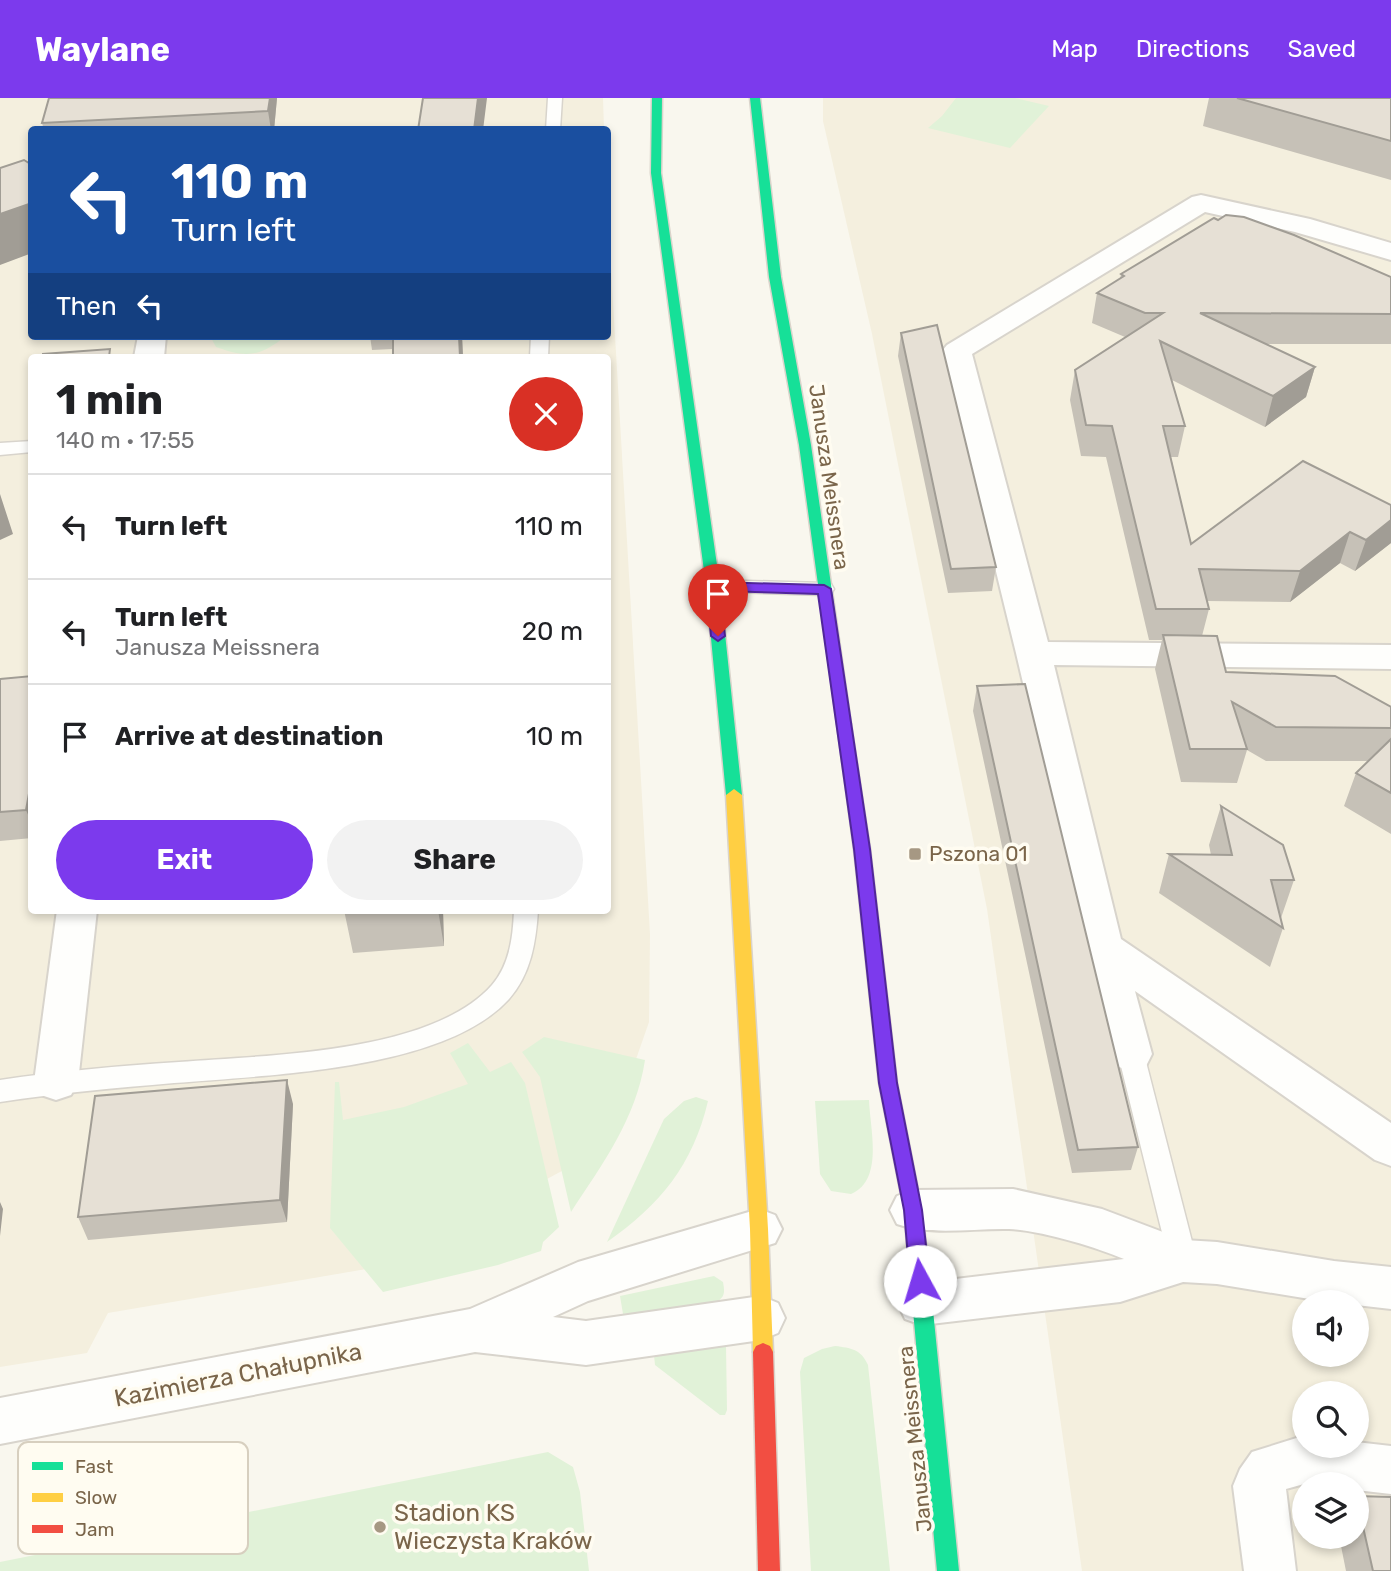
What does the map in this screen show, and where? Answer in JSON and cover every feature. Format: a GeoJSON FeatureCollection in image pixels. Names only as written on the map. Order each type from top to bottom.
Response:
{"type":"FeatureCollection","features":[{"type":"Feature","properties":{"kind":"main road"},"geometry":{"type":"LineString","coordinates":[[657,98],[656,173],[713,586],[738,838],[759,1229],[769,1571]]}},
{"type":"Feature","properties":{"kind":"main road","name":"Janusza Meissnera"},"geometry":{"type":"LineString","coordinates":[[755,98],[775,277],[805,445],[862,849],[888,1083],[913,1210],[948,1571]]}},
{"type":"Feature","properties":{"kind":"street"},"geometry":{"type":"LineString","coordinates":[[1131,1054],[1034,653],[957,351],[1200,203],[1301,225],[1391,252]]}},
{"type":"Feature","properties":{"kind":"street"},"geometry":{"type":"LineString","coordinates":[[1034,653],[1391,657]]}},
{"type":"Feature","properties":{"kind":"street"},"geometry":{"type":"LineString","coordinates":[[56,1082],[77,914]]}},
{"type":"Feature","properties":{"kind":"street"},"geometry":{"type":"LineString","coordinates":[[1103,947],[1391,1147]]}},
{"type":"Feature","properties":{"kind":"street"},"geometry":{"type":"LineString","coordinates":[[913,1210],[1013,1209],[1102,1228],[1183,1261],[1217,1263],[1334,1282],[1391,1288]]}},
{"type":"Feature","properties":{"kind":"street","name":"Kazimierza Chałupnika"},"geometry":{"type":"LineString","coordinates":[[0,1421],[475,1330],[578,1283],[759,1229]]}},
{"type":"Feature","properties":{"kind":"street"},"geometry":{"type":"LineString","coordinates":[[922,1304],[1120,1281],[1183,1261]]}},
{"type":"Feature","properties":{"kind":"street","name":"Kazimierza Chałupnika"},"geometry":{"type":"LineString","coordinates":[[475,1330],[586,1343],[761,1318]]}},
{"type":"Feature","properties":{"kind":"street"},"geometry":{"type":"LineString","coordinates":[[1270,1571],[1258,1486],[1270,1469],[1303,1460],[1391,1471]]}},
{"type":"Feature","properties":{"kind":"lane"},"geometry":{"type":"LineString","coordinates":[[553,126],[555,98]]}},
{"type":"Feature","properties":{"kind":"lane"},"geometry":{"type":"LineString","coordinates":[[0,449],[28,446]]}},
{"type":"Feature","properties":{"kind":"lane"},"geometry":{"type":"LineString","coordinates":[[713,586],[824,589]]}},
{"type":"Feature","properties":{"kind":"lane"},"geometry":{"type":"LineString","coordinates":[[0,1091],[56,1082],[328,1060],[416,1038],[479,1010],[501,990],[523,951],[526,914]]}},
{"type":"Feature","properties":{"kind":"lane"},"geometry":{"type":"LineString","coordinates":[[1131,1054],[1183,1261]]}},
{"type":"Feature","properties":{"kind":"shaded area"},"geometry":{"type":"Polygon","coordinates":[[[0,98],[603,98],[604,126],[28,126],[28,340],[611,340],[611,267],[650,934],[649,1022],[605,1148],[384,1266],[108,1313],[87,1353],[0,1367],[0,98]]]}},
{"type":"Feature","properties":{"kind":"shaded area"},"geometry":{"type":"Polygon","coordinates":[[[823,98],[1391,98],[1391,1571],[1082,1571],[987,909],[872,334],[823,121],[823,98]]]}},
{"type":"Feature","properties":{"kind":"green space"},"geometry":{"type":"Polygon","coordinates":[[[956,98],[1015,98],[1049,106],[1010,148],[928,128],[956,98]]]}},
{"type":"Feature","properties":{"kind":"green space"},"geometry":{"type":"Polygon","coordinates":[[[212,340],[280,340],[252,354],[216,347],[212,340]]]}},
{"type":"Feature","properties":{"kind":"green space"},"geometry":{"type":"Polygon","coordinates":[[[544,1037],[645,1060],[634,1102],[617,1140],[571,1212],[540,1077],[522,1052],[544,1037]]]}},
{"type":"Feature","properties":{"kind":"green space"},"geometry":{"type":"Polygon","coordinates":[[[468,1043],[490,1072],[511,1062],[525,1083],[559,1227],[543,1242],[541,1251],[498,1265],[383,1292],[330,1228],[335,1082],[339,1082],[343,1120],[404,1107],[468,1084],[450,1053],[468,1043]]]}},
{"type":"Feature","properties":{"kind":"green space"},"geometry":{"type":"Polygon","coordinates":[[[696,1097],[708,1101],[702,1124],[672,1182],[643,1213],[607,1242],[664,1119],[684,1101],[696,1097]]]}},
{"type":"Feature","properties":{"kind":"green space"},"geometry":{"type":"Polygon","coordinates":[[[869,1100],[873,1153],[868,1177],[861,1187],[851,1194],[831,1191],[820,1174],[815,1101],[869,1100]]]}},
{"type":"Feature","properties":{"kind":"green space"},"geometry":{"type":"Polygon","coordinates":[[[714,1276],[723,1282],[724,1289],[724,1294],[715,1303],[623,1314],[620,1296],[714,1276]]]}},
{"type":"Feature","properties":{"kind":"green space"},"geometry":{"type":"Polygon","coordinates":[[[721,1344],[726,1346],[725,1415],[720,1415],[655,1365],[654,1355],[721,1344]]]}},
{"type":"Feature","properties":{"kind":"green space"},"geometry":{"type":"Polygon","coordinates":[[[835,1346],[855,1350],[868,1365],[890,1571],[811,1571],[800,1372],[804,1358],[835,1346]]]}},
{"type":"Feature","properties":{"kind":"green space","name":"Stadion KS Wieczysta Kraków"},"geometry":{"type":"Polygon","coordinates":[[[548,1452],[573,1467],[580,1492],[589,1571],[0,1571],[0,1562],[40,1554],[248,1554],[248,1512],[548,1452]]]}},
{"type":"Feature","properties":{"kind":"building"},"geometry":{"type":"Polygon","coordinates":[[[49,98],[270,98],[268,111],[42,123],[49,98]]]}},
{"type":"Feature","properties":{"kind":"building"},"geometry":{"type":"Polygon","coordinates":[[[423,98],[478,98],[474,126],[419,126],[423,98]]]}},
{"type":"Feature","properties":{"kind":"building"},"geometry":{"type":"Polygon","coordinates":[[[1237,98],[1391,98],[1391,141],[1237,98]]]}},
{"type":"Feature","properties":{"kind":"building"},"geometry":{"type":"Polygon","coordinates":[[[24,160],[28,162],[28,204],[0,214],[0,168],[24,160]]]}},
{"type":"Feature","properties":{"kind":"building"},"geometry":{"type":"Polygon","coordinates":[[[1226,215],[1244,217],[1294,235],[1391,277],[1391,314],[1200,313],[1315,367],[1273,396],[1160,341],[1185,426],[1163,426],[1191,544],[1303,461],[1391,505],[1391,520],[1366,540],[1350,532],[1300,571],[1199,569],[1209,609],[1156,609],[1112,426],[1086,425],[1075,370],[1163,313],[1145,313],[1097,293],[1124,276],[1121,274],[1214,218],[1218,220],[1226,215]]]}},
{"type":"Feature","properties":{"kind":"building"},"geometry":{"type":"Polygon","coordinates":[[[937,325],[996,567],[951,569],[901,333],[937,325]]]}},
{"type":"Feature","properties":{"kind":"building"},"geometry":{"type":"Polygon","coordinates":[[[393,340],[459,340],[460,354],[393,354],[393,340]]]}},
{"type":"Feature","properties":{"kind":"building"},"geometry":{"type":"Polygon","coordinates":[[[110,349],[109,354],[43,354],[110,349]]]}},
{"type":"Feature","properties":{"kind":"building"},"geometry":{"type":"Polygon","coordinates":[[[1163,635],[1217,636],[1226,672],[1335,676],[1391,707],[1391,728],[1276,727],[1232,702],[1247,749],[1190,749],[1163,635]]]}},
{"type":"Feature","properties":{"kind":"building"},"geometry":{"type":"Polygon","coordinates":[[[28,676],[26,810],[0,812],[0,679],[28,676]]]}},
{"type":"Feature","properties":{"kind":"building"},"geometry":{"type":"Polygon","coordinates":[[[1025,684],[1138,1147],[1078,1150],[977,686],[1025,684]]]}},
{"type":"Feature","properties":{"kind":"building"},"geometry":{"type":"Polygon","coordinates":[[[1391,739],[1391,793],[1356,773],[1391,739]]]}},
{"type":"Feature","properties":{"kind":"building"},"geometry":{"type":"Polygon","coordinates":[[[1221,806],[1283,845],[1294,880],[1271,880],[1283,928],[1169,854],[1232,855],[1221,806]]]}},
{"type":"Feature","properties":{"kind":"building"},"geometry":{"type":"Polygon","coordinates":[[[287,1080],[280,1200],[78,1217],[95,1096],[287,1080]]]}},
{"type":"Feature","properties":{"kind":"building"},"geometry":{"type":"Polygon","coordinates":[[[1369,1496],[1391,1497],[1391,1571],[1373,1571],[1368,1549],[1369,1496]]]}},
{"type":"Feature","properties":{"kind":"traffic: fast"},"geometry":{"type":"LineString","coordinates":[[657,98],[656,173],[713,586],[734,795]]}},
{"type":"Feature","properties":{"kind":"traffic: fast"},"geometry":{"type":"LineString","coordinates":[[755,98],[775,277],[805,445],[844,724]]}},
{"type":"Feature","properties":{"kind":"traffic: fast"},"geometry":{"type":"LineString","coordinates":[[922,1300],[948,1571]]}},
{"type":"Feature","properties":{"kind":"traffic: slow"},"geometry":{"type":"LineString","coordinates":[[844,724],[862,849],[888,1083],[913,1210],[922,1300]]}},
{"type":"Feature","properties":{"kind":"traffic: slow"},"geometry":{"type":"LineString","coordinates":[[734,795],[759,1229],[763,1352]]}},
{"type":"Feature","properties":{"kind":"traffic: jam"},"geometry":{"type":"LineString","coordinates":[[763,1352],[769,1571]]}},
{"type":"Feature","properties":{"kind":"place","name":"Pszona 01"},"geometry":{"type":"Point","coordinates":[915,854]}},
{"type":"Feature","properties":{"kind":"place","name":"Stadion KS Wieczysta Kraków"},"geometry":{"type":"Point","coordinates":[380,1527]}},
{"type":"Feature","properties":{"kind":"route"},"geometry":{"type":"LineString","coordinates":[[718,636],[713,586],[824,589],[862,849],[888,1083],[913,1210],[920,1281]]}}]}
